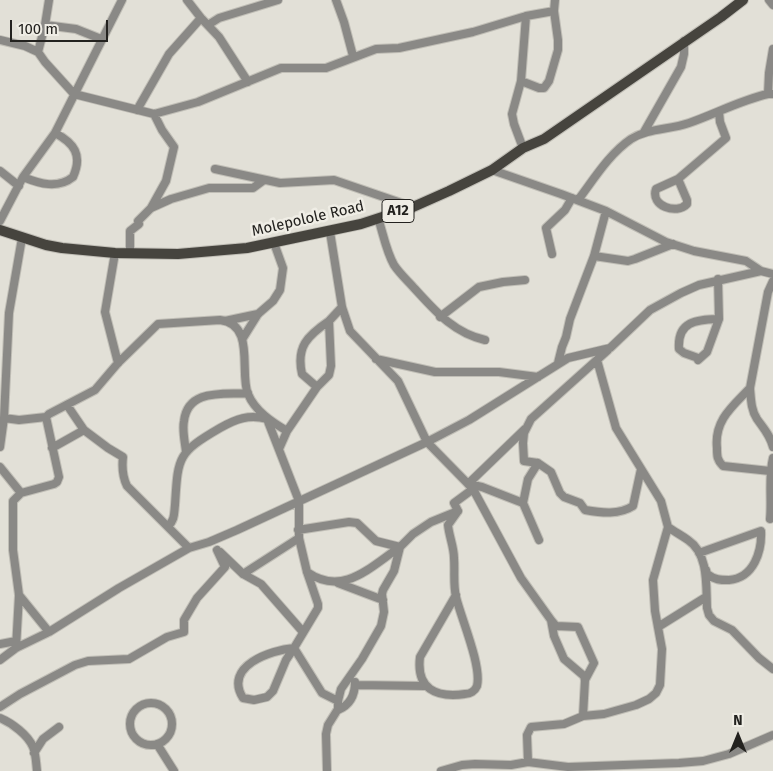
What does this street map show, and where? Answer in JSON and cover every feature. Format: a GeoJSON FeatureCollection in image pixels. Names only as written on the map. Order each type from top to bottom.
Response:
{"type":"FeatureCollection","features":[{"type":"Feature","properties":{"kind":"main road","name":"Molepolole Road"},"geometry":{"type":"LineString","coordinates":[[0,230],[22,238],[62,248],[115,254],[178,254],[274,243],[330,232],[378,218],[449,191],[492,170],[524,148],[544,139],[743,0]]}},
{"type":"Feature","properties":{"kind":"street"},"geometry":{"type":"LineString","coordinates":[[38,52],[49,0]]}},
{"type":"Feature","properties":{"kind":"street"},"geometry":{"type":"LineString","coordinates":[[0,221],[23,177],[55,133],[122,0]]}},
{"type":"Feature","properties":{"kind":"street"},"geometry":{"type":"LineString","coordinates":[[187,0],[219,37],[248,82]]}},
{"type":"Feature","properties":{"kind":"street"},"geometry":{"type":"LineString","coordinates":[[208,25],[219,18],[278,0]]}},
{"type":"Feature","properties":{"kind":"street"},"geometry":{"type":"LineString","coordinates":[[336,0],[353,56]]}},
{"type":"Feature","properties":{"kind":"street"},"geometry":{"type":"LineString","coordinates":[[521,81],[544,88],[549,81],[559,44],[554,11],[555,0]]}},
{"type":"Feature","properties":{"kind":"street"},"geometry":{"type":"LineString","coordinates":[[769,0],[773,5]]}},
{"type":"Feature","properties":{"kind":"street"},"geometry":{"type":"LineString","coordinates":[[0,40],[25,46],[38,52],[74,94],[154,114],[198,102],[281,68],[326,68],[353,56],[376,49],[399,48],[473,32],[526,16],[554,11]]}},
{"type":"Feature","properties":{"kind":"street"},"geometry":{"type":"LineString","coordinates":[[524,148],[512,114],[521,81],[526,16]]}},
{"type":"Feature","properties":{"kind":"street"},"geometry":{"type":"LineString","coordinates":[[137,110],[169,54],[201,18]]}},
{"type":"Feature","properties":{"kind":"street"},"geometry":{"type":"LineString","coordinates":[[45,25],[76,29],[101,39]]}},
{"type":"Feature","properties":{"kind":"street"},"geometry":{"type":"LineString","coordinates":[[644,132],[682,67],[684,42]]}},
{"type":"Feature","properties":{"kind":"street"},"geometry":{"type":"LineString","coordinates":[[552,254],[546,228],[575,199],[612,155],[629,140],[644,132],[672,128],[771,94],[769,73],[773,49]]}},
{"type":"Feature","properties":{"kind":"street"},"geometry":{"type":"LineString","coordinates":[[678,179],[688,200],[685,207],[670,209],[656,201],[654,197],[656,189],[678,179],[726,138],[720,122],[719,112]]}},
{"type":"Feature","properties":{"kind":"street"},"geometry":{"type":"LineString","coordinates":[[130,253],[130,231],[139,224],[138,221],[151,208],[168,176],[174,147],[154,114]]}},
{"type":"Feature","properties":{"kind":"street"},"geometry":{"type":"LineString","coordinates":[[23,177],[34,182],[49,185],[59,184],[73,176],[78,163],[74,147],[55,133]]}},
{"type":"Feature","properties":{"kind":"street"},"geometry":{"type":"LineString","coordinates":[[215,169],[264,180],[290,183],[334,180],[413,206]]}},
{"type":"Feature","properties":{"kind":"street"},"geometry":{"type":"LineString","coordinates":[[492,170],[575,199],[673,244],[694,251],[746,261],[761,271],[773,274]]}},
{"type":"Feature","properties":{"kind":"street"},"geometry":{"type":"LineString","coordinates":[[0,171],[19,186]]}},
{"type":"Feature","properties":{"kind":"street"},"geometry":{"type":"LineString","coordinates":[[151,208],[171,199],[209,188],[253,188],[264,180]]}},
{"type":"Feature","properties":{"kind":"street"},"geometry":{"type":"LineString","coordinates":[[558,363],[570,319],[594,256],[606,212]]}},
{"type":"Feature","properties":{"kind":"street"},"geometry":{"type":"LineString","coordinates":[[378,218],[395,266],[440,317],[466,335],[485,340]]}},
{"type":"Feature","properties":{"kind":"street"},"geometry":{"type":"LineString","coordinates":[[330,232],[342,307],[350,331],[398,381],[410,410],[427,442],[471,487],[521,578],[551,620],[556,626],[578,627],[594,663],[585,680],[584,716]]}},
{"type":"Feature","properties":{"kind":"street"},"geometry":{"type":"LineString","coordinates":[[0,447],[4,418],[9,313],[22,238]]}},
{"type":"Feature","properties":{"kind":"street"},"geometry":{"type":"LineString","coordinates":[[243,338],[258,314],[273,301],[280,290],[282,268],[274,243]]}},
{"type":"Feature","properties":{"kind":"street"},"geometry":{"type":"LineString","coordinates":[[594,256],[628,261],[635,260],[673,244]]}},
{"type":"Feature","properties":{"kind":"street"},"geometry":{"type":"LineString","coordinates":[[115,254],[105,312],[118,362]]}},
{"type":"Feature","properties":{"kind":"street"},"geometry":{"type":"LineString","coordinates":[[458,511],[454,503],[471,487],[538,413],[650,310],[699,284],[761,271]]}},
{"type":"Feature","properties":{"kind":"street"},"geometry":{"type":"LineString","coordinates":[[718,279],[719,318],[707,352],[698,360],[698,358],[684,353],[680,349],[680,337],[683,330],[690,323],[696,320],[719,318]]}},
{"type":"Feature","properties":{"kind":"street"},"geometry":{"type":"LineString","coordinates":[[440,317],[479,287],[525,280]]}},
{"type":"Feature","properties":{"kind":"street"},"geometry":{"type":"LineString","coordinates":[[773,281],[768,292],[750,388],[752,406],[757,419],[771,438],[773,447]]}},
{"type":"Feature","properties":{"kind":"street"},"geometry":{"type":"LineString","coordinates":[[317,387],[302,374],[300,354],[310,336],[329,321],[342,307]]}},
{"type":"Feature","properties":{"kind":"street"},"geometry":{"type":"LineString","coordinates":[[4,418],[19,420],[46,417],[95,390],[118,362],[158,324],[224,320],[258,314]]}},
{"type":"Feature","properties":{"kind":"street"},"geometry":{"type":"LineString","coordinates":[[224,320],[237,329],[243,338],[248,393],[267,419],[299,501],[299,538],[307,572],[317,598],[318,608],[294,648],[286,660],[274,691],[267,697],[254,700],[243,698],[239,691],[240,676],[246,667],[255,659],[269,652],[294,648]]}},
{"type":"Feature","properties":{"kind":"street"},"geometry":{"type":"LineString","coordinates":[[280,449],[287,431],[317,387],[329,375],[329,321]]}},
{"type":"Feature","properties":{"kind":"street"},"geometry":{"type":"LineString","coordinates":[[0,660],[16,645],[50,632],[119,588],[190,548],[209,542],[427,442],[469,420],[558,363],[573,357],[610,348]]}},
{"type":"Feature","properties":{"kind":"street"},"geometry":{"type":"LineString","coordinates":[[376,359],[435,372],[499,372],[538,377]]}},
{"type":"Feature","properties":{"kind":"street"},"geometry":{"type":"LineString","coordinates":[[528,762],[528,736],[531,728],[564,724],[584,716],[636,706],[656,693],[660,685],[662,649],[655,611],[653,580],[668,527],[661,501],[616,428],[597,360]]}},
{"type":"Feature","properties":{"kind":"street"},"geometry":{"type":"LineString","coordinates":[[750,388],[729,409],[718,426],[716,441],[718,460],[723,466],[770,471]]}},
{"type":"Feature","properties":{"kind":"street"},"geometry":{"type":"LineString","coordinates":[[186,452],[183,422],[188,407],[195,399],[207,395],[248,393]]}},
{"type":"Feature","properties":{"kind":"street"},"geometry":{"type":"LineString","coordinates":[[67,405],[84,430],[123,457],[122,463],[127,486],[190,548]]}},
{"type":"Feature","properties":{"kind":"street"},"geometry":{"type":"LineString","coordinates":[[168,526],[174,518],[177,472],[186,452],[201,440],[236,419],[257,416],[267,419],[287,431]]}},
{"type":"Feature","properties":{"kind":"street"},"geometry":{"type":"LineString","coordinates":[[16,645],[19,595],[13,550],[12,501],[20,492],[57,482],[59,477],[46,417]]}},
{"type":"Feature","properties":{"kind":"street"},"geometry":{"type":"LineString","coordinates":[[526,427],[522,443],[524,461],[538,463],[551,472],[560,493],[564,497],[580,503],[585,510],[606,513],[624,512],[633,506],[641,469]]}},
{"type":"Feature","properties":{"kind":"street"},"geometry":{"type":"LineString","coordinates":[[52,448],[84,430]]}},
{"type":"Feature","properties":{"kind":"street"},"geometry":{"type":"LineString","coordinates":[[668,527],[679,536],[688,540],[704,563],[707,574],[718,580],[733,579],[743,575],[752,568],[755,562],[761,542],[762,522],[771,518],[770,471],[773,458]]}},
{"type":"Feature","properties":{"kind":"street"},"geometry":{"type":"LineString","coordinates":[[538,463],[528,479],[523,503],[540,540]]}},
{"type":"Feature","properties":{"kind":"street"},"geometry":{"type":"LineString","coordinates":[[0,467],[20,492]]}},
{"type":"Feature","properties":{"kind":"street"},"geometry":{"type":"LineString","coordinates":[[471,487],[482,487],[523,503]]}},
{"type":"Feature","properties":{"kind":"street"},"geometry":{"type":"LineString","coordinates":[[338,583],[355,577],[400,547],[413,534],[431,522],[458,511]]}},
{"type":"Feature","properties":{"kind":"street"},"geometry":{"type":"LineString","coordinates":[[456,596],[420,656],[419,667],[425,686],[433,692],[460,695],[469,694],[477,685],[473,656],[456,596],[453,548],[448,525],[458,511]]}},
{"type":"Feature","properties":{"kind":"street"},"geometry":{"type":"LineString","coordinates":[[298,530],[349,522],[357,524],[376,541],[400,547]]}},
{"type":"Feature","properties":{"kind":"street"},"geometry":{"type":"LineString","coordinates":[[698,553],[761,531]]}},
{"type":"Feature","properties":{"kind":"street"},"geometry":{"type":"LineString","coordinates":[[243,574],[299,538]]}},
{"type":"Feature","properties":{"kind":"street"},"geometry":{"type":"LineString","coordinates":[[209,542],[243,574],[261,584],[303,632]]}},
{"type":"Feature","properties":{"kind":"street"},"geometry":{"type":"LineString","coordinates":[[327,771],[326,734],[328,725],[338,705],[341,689],[362,659],[381,626],[384,612],[383,590],[394,570],[400,547]]}},
{"type":"Feature","properties":{"kind":"street"},"geometry":{"type":"LineString","coordinates":[[0,707],[20,694],[75,666],[88,661],[129,659],[167,637],[184,632],[184,620],[197,598],[224,567],[217,550]]}},
{"type":"Feature","properties":{"kind":"street"},"geometry":{"type":"LineString","coordinates":[[704,563],[709,615],[714,621],[732,630],[759,658],[768,663],[773,669]]}},
{"type":"Feature","properties":{"kind":"street"},"geometry":{"type":"LineString","coordinates":[[307,572],[324,581],[338,583],[383,600]]}},
{"type":"Feature","properties":{"kind":"street"},"geometry":{"type":"LineString","coordinates":[[19,595],[50,632]]}},
{"type":"Feature","properties":{"kind":"street"},"geometry":{"type":"LineString","coordinates":[[658,626],[706,597]]}},
{"type":"Feature","properties":{"kind":"street"},"geometry":{"type":"LineString","coordinates":[[551,620],[554,636],[564,659],[584,676],[585,680]]}},
{"type":"Feature","properties":{"kind":"street"},"geometry":{"type":"LineString","coordinates":[[0,644],[16,645]]}},
{"type":"Feature","properties":{"kind":"street"},"geometry":{"type":"LineString","coordinates":[[294,648],[322,693],[338,705],[338,710],[347,706],[352,698],[355,678],[362,659]]}},
{"type":"Feature","properties":{"kind":"street"},"geometry":{"type":"LineString","coordinates":[[355,685],[425,686]]}},
{"type":"Feature","properties":{"kind":"street"},"geometry":{"type":"LineString","coordinates":[[153,703],[160,706],[167,711],[170,718],[169,734],[157,744],[141,742],[134,737],[131,730],[132,714],[144,704],[153,703]]}},
{"type":"Feature","properties":{"kind":"street"},"geometry":{"type":"LineString","coordinates":[[0,718],[22,733],[32,746],[36,771]]}},
{"type":"Feature","properties":{"kind":"street"},"geometry":{"type":"LineString","coordinates":[[34,752],[43,739],[59,727]]}},
{"type":"Feature","properties":{"kind":"street"},"geometry":{"type":"LineString","coordinates":[[441,771],[462,765],[475,764],[511,768],[528,762],[568,767],[679,767],[715,758],[773,735]]}},
{"type":"Feature","properties":{"kind":"street"},"geometry":{"type":"LineString","coordinates":[[157,744],[174,771]]}}]}
